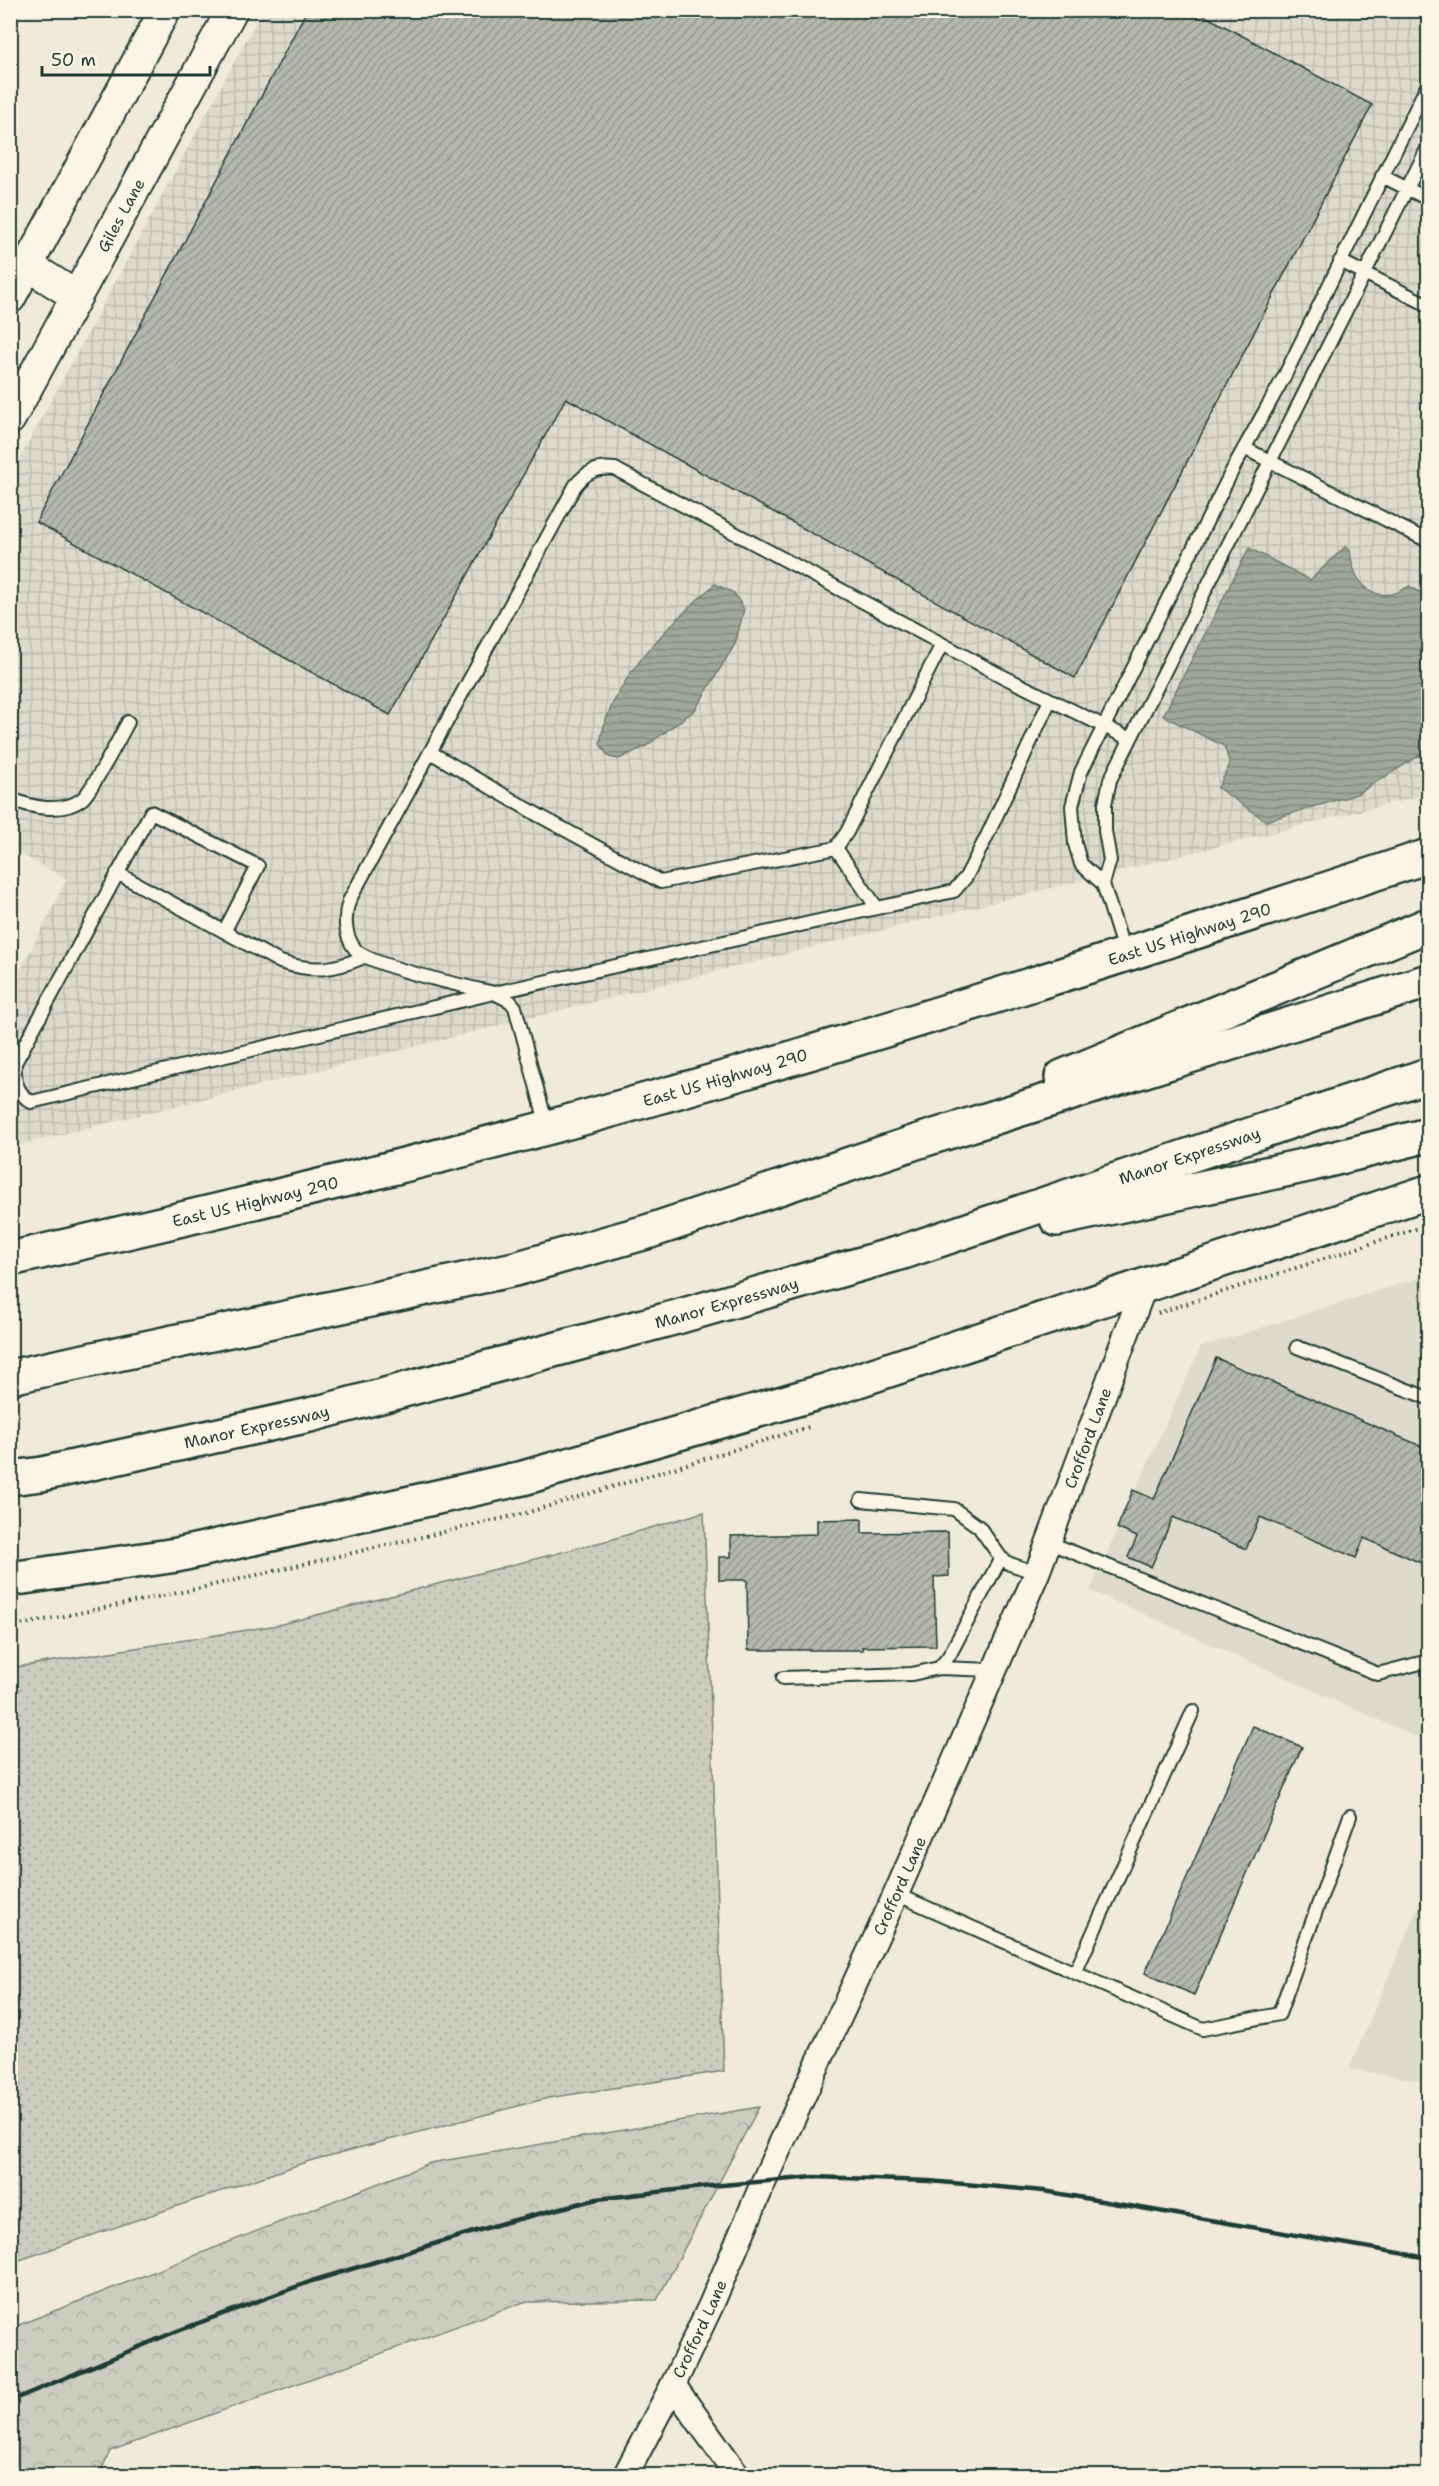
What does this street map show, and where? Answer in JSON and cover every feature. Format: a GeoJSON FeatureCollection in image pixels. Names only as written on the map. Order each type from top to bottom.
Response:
{"type":"FeatureCollection","features":[{"type":"Feature","properties":{"kind":"main road","name":"East US Highway 290"},"geometry":{"type":"LineString","coordinates":[[10,1259],[301,1192],[629,1105],[1126,955],[1428,856]]}},
{"type":"Feature","properties":{"kind":"main road"},"geometry":{"type":"LineString","coordinates":[[916,1142],[1137,1044],[1428,924]]}},
{"type":"Feature","properties":{"kind":"main road"},"geometry":{"type":"LineString","coordinates":[[10,1377],[515,1269],[650,1231],[916,1142],[1428,981]]}},
{"type":"Feature","properties":{"kind":"main road","name":"Manor Expressway"},"geometry":{"type":"LineString","coordinates":[[10,1478],[42,1474],[310,1415],[677,1317],[903,1252],[1428,1075]]}},
{"type":"Feature","properties":{"kind":"main road"},"geometry":{"type":"LineString","coordinates":[[903,1252],[1312,1164],[1428,1135]]}},
{"type":"Feature","properties":{"kind":"main road"},"geometry":{"type":"LineString","coordinates":[[10,1579],[177,1554],[523,1478],[828,1390],[1428,1192]]}},
{"type":"Feature","properties":{"kind":"street"},"geometry":{"type":"LineString","coordinates":[[10,298],[21,262],[165,10]]}},
{"type":"Feature","properties":{"kind":"street","name":"Giles Lane"},"geometry":{"type":"LineString","coordinates":[[10,419],[232,10]]}},
{"type":"Feature","properties":{"kind":"street"},"geometry":{"type":"LineString","coordinates":[[21,262],[76,296]]}},
{"type":"Feature","properties":{"kind":"street","name":"Crofford Lane"},"geometry":{"type":"LineString","coordinates":[[625,2475],[674,2385],[764,2181],[896,1894],[1050,1543],[1145,1284]]}},
{"type":"Feature","properties":{"kind":"street"},"geometry":{"type":"LineString","coordinates":[[674,2385],[738,2475]]}},
{"type":"Feature","properties":{"kind":"lane"},"geometry":{"type":"LineString","coordinates":[[1126,955],[1103,884],[1081,864],[1072,824],[1076,788],[1103,725],[1244,448],[1284,377],[1428,84]]}},
{"type":"Feature","properties":{"kind":"lane"},"geometry":{"type":"LineString","coordinates":[[1103,884],[1110,861],[1105,831],[1105,804],[1110,780],[1428,147]]}},
{"type":"Feature","properties":{"kind":"lane"},"geometry":{"type":"LineString","coordinates":[[1382,176],[1428,199]]}},
{"type":"Feature","properties":{"kind":"lane"},"geometry":{"type":"LineString","coordinates":[[1340,261],[1428,305]]}},
{"type":"Feature","properties":{"kind":"lane"},"geometry":{"type":"LineString","coordinates":[[1244,448],[1428,541]]}},
{"type":"Feature","properties":{"kind":"lane"},"geometry":{"type":"LineString","coordinates":[[548,1127],[515,1007],[510,1001],[495,993],[364,957],[355,950],[349,939],[345,916],[349,901],[582,476],[602,467],[615,468],[942,644],[1130,739]]}},
{"type":"Feature","properties":{"kind":"lane"},"geometry":{"type":"LineString","coordinates":[[430,752],[538,815],[661,882],[836,848],[847,832],[942,644]]}},
{"type":"Feature","properties":{"kind":"lane"},"geometry":{"type":"LineString","coordinates":[[225,930],[258,866],[151,812],[15,1063],[14,1081],[24,1097],[31,1102],[495,993],[954,891],[986,838],[1050,700]]}},
{"type":"Feature","properties":{"kind":"lane"},"geometry":{"type":"LineString","coordinates":[[10,798],[25,805],[41,807],[65,807],[83,798],[128,722]]}},
{"type":"Feature","properties":{"kind":"lane"},"geometry":{"type":"LineString","coordinates":[[836,848],[877,908]]}},
{"type":"Feature","properties":{"kind":"lane"},"geometry":{"type":"LineString","coordinates":[[117,873],[280,962],[307,970],[342,966],[364,957]]}},
{"type":"Feature","properties":{"kind":"lane"},"geometry":{"type":"LineString","coordinates":[[1297,1347],[1428,1398]]}},
{"type":"Feature","properties":{"kind":"lane"},"geometry":{"type":"LineString","coordinates":[[861,1500],[954,1509],[979,1527],[1001,1558],[1036,1574]]}},
{"type":"Feature","properties":{"kind":"lane"},"geometry":{"type":"LineString","coordinates":[[1050,1543],[1378,1674],[1428,1660]]}},
{"type":"Feature","properties":{"kind":"lane"},"geometry":{"type":"LineString","coordinates":[[939,1668],[949,1656],[1001,1558]]}},
{"type":"Feature","properties":{"kind":"lane"},"geometry":{"type":"LineString","coordinates":[[783,1678],[912,1674],[939,1668],[994,1670]]}},
{"type":"Feature","properties":{"kind":"lane"},"geometry":{"type":"LineString","coordinates":[[1075,1973],[1193,1711]]}},
{"type":"Feature","properties":{"kind":"lane"},"geometry":{"type":"LineString","coordinates":[[896,1894],[1203,2029],[1280,2014],[1350,1816]]}},
{"type":"Feature","properties":{"kind":"shaded area"},"geometry":{"type":"Polygon","coordinates":[[[262,11],[1428,11],[1428,794],[11,1147],[10,991],[67,879],[11,849],[11,475],[262,11]]]}},
{"type":"Feature","properties":{"kind":"shaded area"},"geometry":{"type":"Polygon","coordinates":[[[1345,547],[1350,550],[1352,562],[1361,583],[1368,589],[1377,594],[1386,595],[1409,586],[1425,595],[1428,616],[1428,750],[1357,794],[1266,821],[1218,788],[1230,764],[1224,746],[1163,716],[1249,548],[1310,580],[1345,547]]]}},
{"type":"Feature","properties":{"kind":"shaded area"},"geometry":{"type":"Polygon","coordinates":[[[715,584],[734,593],[744,609],[735,644],[695,710],[646,746],[619,759],[609,757],[600,744],[605,721],[628,677],[661,636],[715,584]]]}},
{"type":"Feature","properties":{"kind":"shaded area"},"geometry":{"type":"Polygon","coordinates":[[[1428,1275],[1428,1742],[1090,1590],[1201,1347],[1428,1275]]]}},
{"type":"Feature","properties":{"kind":"shaded area"},"geometry":{"type":"Polygon","coordinates":[[[1428,1885],[1428,2082],[1349,2069],[1428,1885]]]}},
{"type":"Feature","properties":{"kind":"green space"},"geometry":{"type":"Polygon","coordinates":[[[704,1512],[724,2071],[548,2098],[309,2161],[11,2263],[11,1668],[278,1625],[613,1539],[704,1512]]]}},
{"type":"Feature","properties":{"kind":"green space"},"geometry":{"type":"Polygon","coordinates":[[[759,2107],[657,2300],[524,2302],[110,2451],[99,2475],[11,2475],[11,2328],[430,2163],[759,2107]]]}},
{"type":"Feature","properties":{"kind":"building"},"geometry":{"type":"Polygon","coordinates":[[[307,10],[1194,10],[1372,105],[1075,678],[566,398],[390,715],[36,522],[307,10]]]}},
{"type":"Feature","properties":{"kind":"building"},"geometry":{"type":"Polygon","coordinates":[[[1216,1358],[1428,1449],[1428,1566],[1364,1538],[1356,1558],[1260,1517],[1246,1549],[1173,1517],[1151,1567],[1128,1557],[1137,1537],[1117,1528],[1133,1490],[1154,1499],[1216,1358]]]}},
{"type":"Feature","properties":{"kind":"building"},"geometry":{"type":"Polygon","coordinates":[[[862,1519],[862,1533],[948,1532],[949,1576],[934,1577],[936,1646],[862,1647],[863,1650],[748,1650],[747,1580],[719,1580],[719,1557],[731,1557],[731,1536],[817,1534],[817,1520],[862,1519]]]}},
{"type":"Feature","properties":{"kind":"building"},"geometry":{"type":"Polygon","coordinates":[[[1253,1726],[1302,1747],[1194,1995],[1145,1973],[1253,1726]]]}},
{"type":"Feature","properties":{"kind":"railway"},"geometry":{"type":"LineString","coordinates":[[10,2401],[177,2331],[312,2281],[503,2223],[597,2199],[711,2186],[814,2177],[929,2181],[1044,2191],[1428,2258]]}}]}
